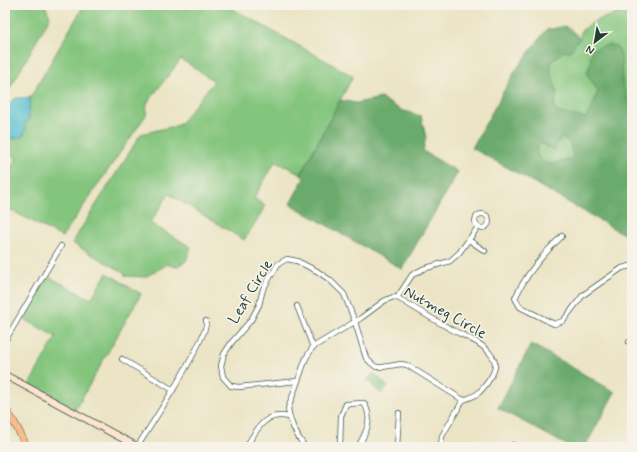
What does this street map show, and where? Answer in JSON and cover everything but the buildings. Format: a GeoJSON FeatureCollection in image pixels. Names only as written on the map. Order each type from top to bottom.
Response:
{"type":"FeatureCollection","features":[{"type":"Feature","properties":{"kind":"main road"},"geometry":{"type":"LineString","coordinates":[[5,409],[14,422],[27,447]]}},
{"type":"Feature","properties":{"kind":"main road"},"geometry":{"type":"LineString","coordinates":[[5,418],[20,435]]}},
{"type":"Feature","properties":{"kind":"street"},"geometry":{"type":"LineString","coordinates":[[397,298],[412,275],[423,269],[450,261],[469,240],[478,227]]}},
{"type":"Feature","properties":{"kind":"street"},"geometry":{"type":"LineString","coordinates":[[562,236],[548,249],[535,266],[515,298],[520,307],[554,324],[563,321],[583,295],[622,268],[630,266],[632,268]]}},
{"type":"Feature","properties":{"kind":"street"},"geometry":{"type":"LineString","coordinates":[[469,240],[485,251]]}},
{"type":"Feature","properties":{"kind":"street"},"geometry":{"type":"LineString","coordinates":[[5,341],[61,246]]}},
{"type":"Feature","properties":{"kind":"street","name":"Leaf Circle"},"geometry":{"type":"LineString","coordinates":[[297,381],[239,387],[231,386],[223,377],[221,366],[224,354],[251,320],[263,289],[278,264],[287,259],[297,261],[317,271],[330,280],[344,294],[355,322]]}},
{"type":"Feature","properties":{"kind":"street","name":"Nutmeg Circle"},"geometry":{"type":"LineString","coordinates":[[313,347],[355,322],[384,301],[393,297],[397,298],[444,326],[467,337],[487,350],[492,356],[495,363],[491,378],[481,392],[473,397],[463,400]]}},
{"type":"Feature","properties":{"kind":"street"},"geometry":{"type":"LineString","coordinates":[[297,306],[313,347],[306,358],[288,409],[289,417],[296,436],[305,447]]}},
{"type":"Feature","properties":{"kind":"street"},"geometry":{"type":"LineString","coordinates":[[5,374],[138,447],[173,390],[205,330],[207,324],[206,321]]}},
{"type":"Feature","properties":{"kind":"street"},"geometry":{"type":"LineString","coordinates":[[355,322],[366,358],[376,367],[401,364],[407,365],[463,400],[442,436],[441,447]]}},
{"type":"Feature","properties":{"kind":"street"},"geometry":{"type":"LineString","coordinates":[[122,359],[173,390]]}},
{"type":"Feature","properties":{"kind":"street"},"geometry":{"type":"LineString","coordinates":[[340,447],[341,416],[346,404],[364,403],[368,410],[369,427],[358,447]]}},
{"type":"Feature","properties":{"kind":"street"},"geometry":{"type":"LineString","coordinates":[[397,447],[399,413]]}},
{"type":"Feature","properties":{"kind":"street"},"geometry":{"type":"LineString","coordinates":[[246,447],[264,421],[270,417],[280,415],[289,417]]}},
{"type":"Feature","properties":{"kind":"green space"},"geometry":{"type":"Polygon","coordinates":[[[5,5],[45,5],[50,17],[5,97],[5,5]]]}},
{"type":"Feature","properties":{"kind":"green space"},"geometry":{"type":"Polygon","coordinates":[[[84,5],[226,5],[353,76],[301,174],[275,162],[254,198],[265,206],[244,240],[169,194],[150,223],[191,247],[186,261],[176,267],[168,264],[145,277],[126,276],[121,271],[72,243],[141,134],[179,125],[214,81],[181,59],[147,103],[146,115],[62,237],[5,207],[5,180],[16,158],[5,150],[6,139],[22,137],[26,129],[23,124],[29,119],[30,98],[84,5]]]}},
{"type":"Feature","properties":{"kind":"green space"},"geometry":{"type":"Polygon","coordinates":[[[618,13],[632,16],[632,109],[623,89],[621,60],[619,52],[616,48],[591,62],[587,73],[598,91],[586,118],[558,113],[554,107],[557,92],[551,73],[551,62],[580,38],[581,31],[595,21],[618,13]]]}},
{"type":"Feature","properties":{"kind":"green space"},"geometry":{"type":"Polygon","coordinates":[[[566,26],[580,38],[570,51],[562,52],[551,62],[551,73],[557,92],[554,107],[558,113],[586,118],[598,91],[587,73],[591,63],[590,58],[593,49],[608,45],[614,46],[618,49],[621,59],[622,82],[632,109],[632,239],[472,148],[515,71],[546,30],[566,26]],[[562,138],[557,142],[554,151],[541,142],[536,150],[538,157],[542,161],[551,164],[573,158],[569,143],[562,138]]]}},
{"type":"Feature","properties":{"kind":"green space"},"geometry":{"type":"Polygon","coordinates":[[[381,98],[401,110],[421,116],[426,137],[423,151],[458,172],[402,269],[290,204],[304,178],[301,174],[340,100],[356,103],[381,98]]]}},
{"type":"Feature","properties":{"kind":"green space"},"geometry":{"type":"Polygon","coordinates":[[[562,138],[569,143],[573,158],[551,164],[542,161],[536,150],[541,142],[548,148],[555,146],[562,138]]]}},
{"type":"Feature","properties":{"kind":"green space"},"geometry":{"type":"Polygon","coordinates":[[[107,273],[141,294],[75,410],[29,385],[56,337],[22,318],[47,276],[91,299],[107,273]]]}},
{"type":"Feature","properties":{"kind":"green space"},"geometry":{"type":"Polygon","coordinates":[[[531,344],[615,392],[585,447],[570,447],[498,408],[531,344]]]}},
{"type":"Feature","properties":{"kind":"green space"},"geometry":{"type":"Polygon","coordinates":[[[374,373],[388,387],[381,394],[367,380],[374,373]]]}},
{"type":"Feature","properties":{"kind":"water"},"geometry":{"type":"Polygon","coordinates":[[[16,98],[30,98],[28,121],[25,122],[24,125],[26,129],[22,137],[5,139],[6,111],[11,102],[16,98]]]}}]}
